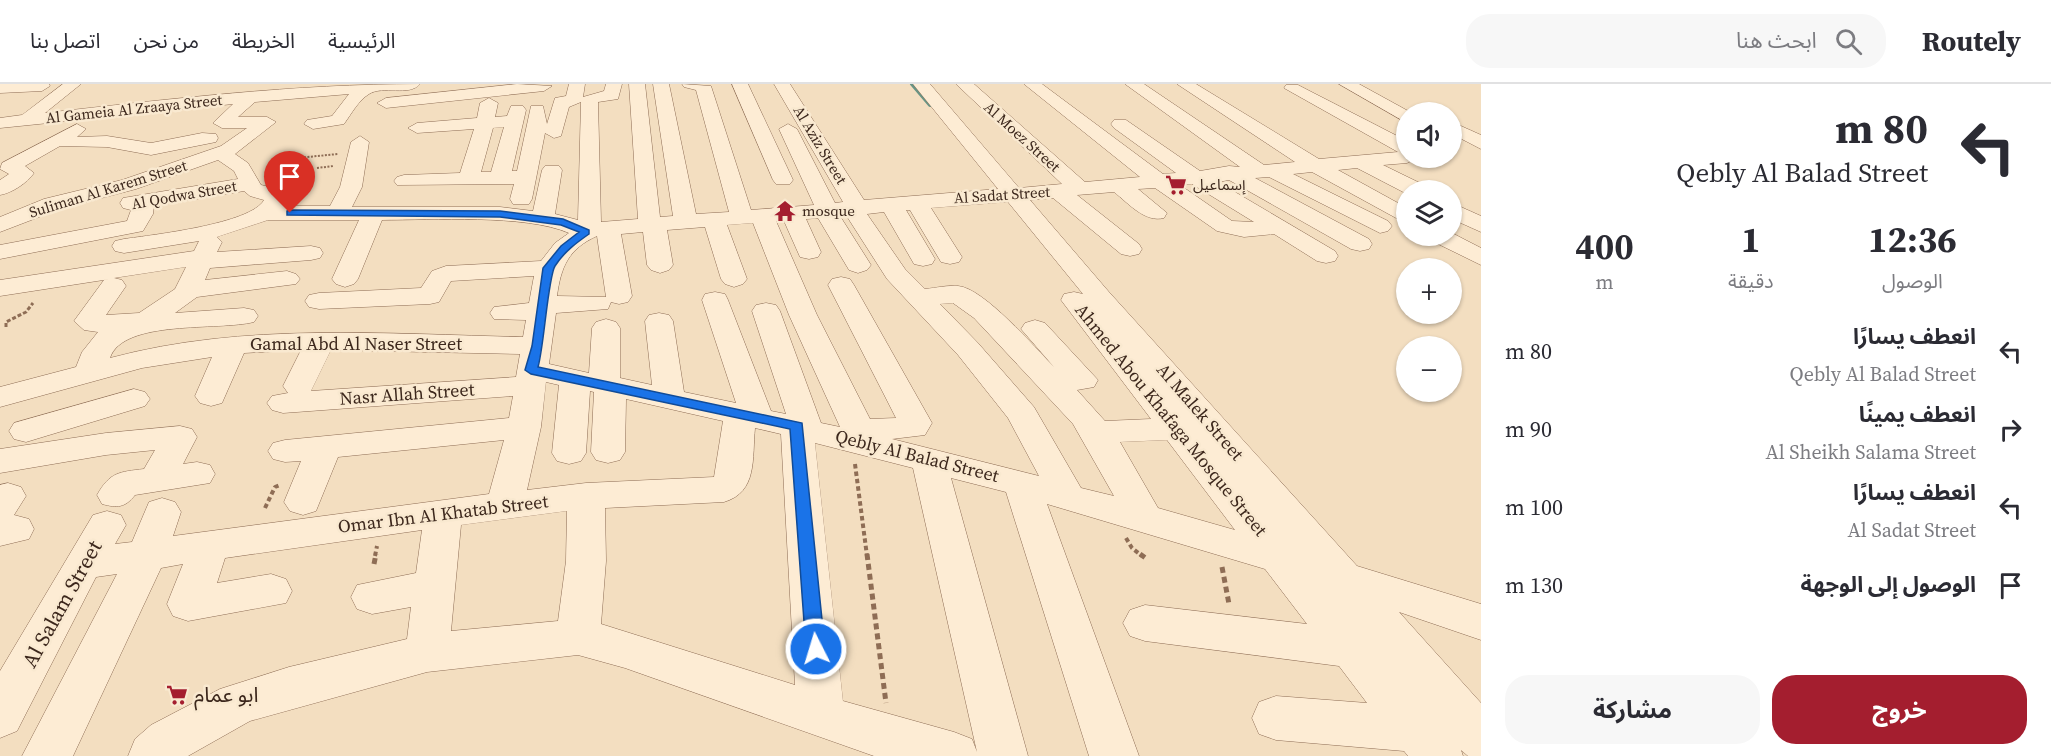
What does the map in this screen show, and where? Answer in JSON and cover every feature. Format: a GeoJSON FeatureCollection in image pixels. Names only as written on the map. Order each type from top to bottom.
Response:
{"type":"FeatureCollection","features":[{"type":"Feature","properties":{"kind":"street"},"geometry":{"type":"LineString","coordinates":[[106,141],[180,84]]}},
{"type":"Feature","properties":{"kind":"street","name":"Al Gameia Al Zraaya Street"},"geometry":{"type":"LineString","coordinates":[[0,118],[104,111],[156,103],[344,84]]}},
{"type":"Feature","properties":{"kind":"street"},"geometry":{"type":"LineString","coordinates":[[554,132],[561,102],[574,101],[577,84]]}},
{"type":"Feature","properties":{"kind":"street"},"geometry":{"type":"LineString","coordinates":[[570,453],[596,383],[608,309],[595,230],[590,99],[613,94],[614,84]]}},
{"type":"Feature","properties":{"kind":"street"},"geometry":{"type":"LineString","coordinates":[[637,84],[637,107],[652,226],[660,265]]}},
{"type":"Feature","properties":{"kind":"street"},"geometry":{"type":"LineString","coordinates":[[661,84],[686,223]]}},
{"type":"Feature","properties":{"kind":"street"},"geometry":{"type":"LineString","coordinates":[[740,84],[783,180]]}},
{"type":"Feature","properties":{"kind":"street"},"geometry":{"type":"LineString","coordinates":[[766,84],[811,178],[855,207],[923,259]]}},
{"type":"Feature","properties":{"kind":"street","name":"Al Aziz Street"},"geometry":{"type":"LineString","coordinates":[[782,84],[855,207]]}},
{"type":"Feature","properties":{"kind":"street","name":"Ahmed Abou Khafaga Mosque Street"},"geometry":{"type":"LineString","coordinates":[[904,84],[1028,191],[1178,429],[1310,567],[1355,649],[1428,743]]}},
{"type":"Feature","properties":{"kind":"street","name":"Al Malek Street"},"geometry":{"type":"LineString","coordinates":[[921,84],[1028,191],[1100,297],[1310,567],[1481,738]]}},
{"type":"Feature","properties":{"kind":"street","name":"Al Moez Street"},"geometry":{"type":"LineString","coordinates":[[964,84],[1028,191]]}},
{"type":"Feature","properties":{"kind":"street"},"geometry":{"type":"LineString","coordinates":[[1015,84],[1149,182],[1225,226],[1244,230],[1279,227]]}},
{"type":"Feature","properties":{"kind":"street"},"geometry":{"type":"LineString","coordinates":[[1032,84],[1149,182]]}},
{"type":"Feature","properties":{"kind":"street"},"geometry":{"type":"LineString","coordinates":[[1133,84],[1270,169],[1389,231]]}},
{"type":"Feature","properties":{"kind":"street"},"geometry":{"type":"LineString","coordinates":[[1185,84],[1314,165],[1396,211]]}},
{"type":"Feature","properties":{"kind":"street"},"geometry":{"type":"LineString","coordinates":[[1347,84],[1396,112]]}},
{"type":"Feature","properties":{"kind":"street"},"geometry":{"type":"LineString","coordinates":[[1371,84],[1406,102]]}},
{"type":"Feature","properties":{"kind":"street"},"geometry":{"type":"LineString","coordinates":[[704,85],[769,215],[803,315],[857,438],[913,427],[915,423],[849,275],[855,207]]}},
{"type":"Feature","properties":{"kind":"street"},"geometry":{"type":"LineString","coordinates":[[2,95],[42,86]]}},
{"type":"Feature","properties":{"kind":"street"},"geometry":{"type":"LineString","coordinates":[[307,119],[348,107],[404,101],[418,89],[491,92],[522,86],[544,86]]}},
{"type":"Feature","properties":{"kind":"street"},"geometry":{"type":"LineString","coordinates":[[60,111],[80,87]]}},
{"type":"Feature","properties":{"kind":"street"},"geometry":{"type":"LineString","coordinates":[[80,87],[33,117],[12,141],[65,137],[106,141],[147,149],[176,147],[187,139],[242,140]]}},
{"type":"Feature","properties":{"kind":"street"},"geometry":{"type":"LineString","coordinates":[[348,107],[366,88]]}},
{"type":"Feature","properties":{"kind":"street","name":"Al Gameia Al Zraaya Street"},"geometry":{"type":"LineString","coordinates":[[0,123],[60,111],[123,104],[366,88],[418,89]]}},
{"type":"Feature","properties":{"kind":"street"},"geometry":{"type":"LineString","coordinates":[[345,279],[415,144],[418,89]]}},
{"type":"Feature","properties":{"kind":"street"},"geometry":{"type":"LineString","coordinates":[[123,104],[138,91]]}},
{"type":"Feature","properties":{"kind":"street"},"geometry":{"type":"LineString","coordinates":[[468,179],[478,153],[491,92]]}},
{"type":"Feature","properties":{"kind":"street","name":"Suliman Al Karem Street"},"geometry":{"type":"LineString","coordinates":[[2,224],[52,204],[117,188],[220,153],[272,119],[294,93]]}},
{"type":"Feature","properties":{"kind":"street"},"geometry":{"type":"LineString","coordinates":[[1288,95],[1396,152]]}},
{"type":"Feature","properties":{"kind":"street"},"geometry":{"type":"LineString","coordinates":[[250,97],[222,123],[272,119]]}},
{"type":"Feature","properties":{"kind":"street"},"geometry":{"type":"LineString","coordinates":[[812,100],[855,207],[886,262],[968,349],[1022,414],[1068,496]]}},
{"type":"Feature","properties":{"kind":"street"},"geometry":{"type":"LineString","coordinates":[[0,189],[24,173],[9,167],[65,137],[104,111]]}},
{"type":"Feature","properties":{"kind":"street"},"geometry":{"type":"LineString","coordinates":[[415,144],[523,114],[538,125],[517,215]]}},
{"type":"Feature","properties":{"kind":"street"},"geometry":{"type":"LineString","coordinates":[[500,178],[523,114]]}},
{"type":"Feature","properties":{"kind":"street"},"geometry":{"type":"LineString","coordinates":[[1373,114],[1396,126]]}},
{"type":"Feature","properties":{"kind":"street"},"geometry":{"type":"LineString","coordinates":[[1119,124],[1213,174],[1360,244]]}},
{"type":"Feature","properties":{"kind":"street"},"geometry":{"type":"LineString","coordinates":[[1151,128],[1279,227],[1326,256]]}},
{"type":"Feature","properties":{"kind":"street"},"geometry":{"type":"LineString","coordinates":[[987,135],[1004,152]]}},
{"type":"Feature","properties":{"kind":"street"},"geometry":{"type":"LineString","coordinates":[[1242,139],[1270,169]]}},
{"type":"Feature","properties":{"kind":"street"},"geometry":{"type":"LineString","coordinates":[[415,144],[468,179],[526,177]]}},
{"type":"Feature","properties":{"kind":"street"},"geometry":{"type":"LineString","coordinates":[[338,213],[351,187],[358,147]]}},
{"type":"Feature","properties":{"kind":"street"},"geometry":{"type":"LineString","coordinates":[[121,162],[147,149]]}},
{"type":"Feature","properties":{"kind":"street"},"geometry":{"type":"LineString","coordinates":[[220,153],[241,167],[248,184],[255,191],[276,195],[277,202],[267,213]]}},
{"type":"Feature","properties":{"kind":"street","name":"Al Sadat Street"},"geometry":{"type":"LineString","coordinates":[[208,247],[242,221],[267,213],[381,213],[464,223],[517,215],[543,218],[595,230],[1118,185],[1396,156]]}},
{"type":"Feature","properties":{"kind":"street"},"geometry":{"type":"LineString","coordinates":[[1359,161],[1396,180]]}},
{"type":"Feature","properties":{"kind":"street"},"geometry":{"type":"LineString","coordinates":[[1336,163],[1396,195]]}},
{"type":"Feature","properties":{"kind":"street"},"geometry":{"type":"LineString","coordinates":[[543,218],[552,170]]}},
{"type":"Feature","properties":{"kind":"street"},"geometry":{"type":"LineString","coordinates":[[809,252],[769,215],[766,181],[811,178]]}},
{"type":"Feature","properties":{"kind":"street","name":"Al Qodwa Street"},"geometry":{"type":"LineString","coordinates":[[2,224],[80,225],[135,207],[248,184]]}},
{"type":"Feature","properties":{"kind":"street"},"geometry":{"type":"LineString","coordinates":[[1118,185],[1156,213]]}},
{"type":"Feature","properties":{"kind":"street"},"geometry":{"type":"LineString","coordinates":[[1028,191],[1130,249]]}},
{"type":"Feature","properties":{"kind":"street"},"geometry":{"type":"LineString","coordinates":[[916,202],[950,257]]}},
{"type":"Feature","properties":{"kind":"street"},"geometry":{"type":"LineString","coordinates":[[0,252],[132,227],[137,225],[135,207]]}},
{"type":"Feature","properties":{"kind":"street"},"geometry":{"type":"LineString","coordinates":[[191,212],[195,216],[219,215],[242,221]]}},
{"type":"Feature","properties":{"kind":"street"},"geometry":{"type":"LineString","coordinates":[[1462,215],[1481,225]]}},
{"type":"Feature","properties":{"kind":"street"},"geometry":{"type":"LineString","coordinates":[[714,220],[724,289],[748,415]]}},
{"type":"Feature","properties":{"kind":"street"},"geometry":{"type":"LineString","coordinates":[[505,506],[524,428],[545,292],[564,248],[595,230]]}},
{"type":"Feature","properties":{"kind":"street"},"geometry":{"type":"LineString","coordinates":[[0,288],[50,281],[208,247],[291,237]]}},
{"type":"Feature","properties":{"kind":"street"},"geometry":{"type":"LineString","coordinates":[[124,246],[208,247],[311,253]]}},
{"type":"Feature","properties":{"kind":"street"},"geometry":{"type":"LineString","coordinates":[[1459,246],[1481,258]]}},
{"type":"Feature","properties":{"kind":"street"},"geometry":{"type":"LineString","coordinates":[[188,290],[208,247]]}},
{"type":"Feature","properties":{"kind":"street"},"geometry":{"type":"LineString","coordinates":[[319,301],[430,296],[441,276],[446,274],[545,292],[608,309]]}},
{"type":"Feature","properties":{"kind":"street"},"geometry":{"type":"LineString","coordinates":[[89,373],[101,344],[140,323],[188,290],[287,279]]}},
{"type":"Feature","properties":{"kind":"street"},"geometry":{"type":"LineString","coordinates":[[113,286],[88,321],[94,324],[140,323],[244,316]]}},
{"type":"Feature","properties":{"kind":"street"},"geometry":{"type":"LineString","coordinates":[[478,288],[545,292]]}},
{"type":"Feature","properties":{"kind":"street"},"geometry":{"type":"LineString","coordinates":[[504,313],[545,292]]}},
{"type":"Feature","properties":{"kind":"street"},"geometry":{"type":"LineString","coordinates":[[918,298],[953,294],[964,296],[984,312],[1095,432],[1146,520]]}},
{"type":"Feature","properties":{"kind":"street"},"geometry":{"type":"LineString","coordinates":[[766,311],[802,428],[821,715]]}},
{"type":"Feature","properties":{"kind":"street"},"geometry":{"type":"LineString","coordinates":[[659,321],[669,397]]}},
{"type":"Feature","properties":{"kind":"street"},"geometry":{"type":"LineString","coordinates":[[1035,329],[1083,380],[1053,384]]}},
{"type":"Feature","properties":{"kind":"street","name":"Gamal Abd Al Naser Street"},"geometry":{"type":"LineString","coordinates":[[0,397],[154,356],[232,345],[320,341],[533,367]]}},
{"type":"Feature","properties":{"kind":"street","name":"Nasr Allah Street"},"geometry":{"type":"LineString","coordinates":[[320,341],[291,395],[533,367]]}},
{"type":"Feature","properties":{"kind":"street"},"geometry":{"type":"LineString","coordinates":[[211,396],[232,345]]}},
{"type":"Feature","properties":{"kind":"street"},"geometry":{"type":"LineString","coordinates":[[106,444],[134,399],[154,356]]}},
{"type":"Feature","properties":{"kind":"street","name":"Qebly Al Balad Street"},"geometry":{"type":"LineString","coordinates":[[533,367],[596,383],[857,438],[929,460],[1021,482],[1310,567],[1481,622]]}},
{"type":"Feature","properties":{"kind":"street"},"geometry":{"type":"LineString","coordinates":[[596,383],[608,452]]}},
{"type":"Feature","properties":{"kind":"street"},"geometry":{"type":"LineString","coordinates":[[26,431],[134,399]]}},
{"type":"Feature","properties":{"kind":"street","name":"Omar Ibn Al Khatab Street"},"geometry":{"type":"LineString","coordinates":[[83,564],[209,548],[443,513],[586,496],[729,487],[748,415]]}},
{"type":"Feature","properties":{"kind":"street"},"geometry":{"type":"LineString","coordinates":[[285,451],[524,428]]}},
{"type":"Feature","properties":{"kind":"street"},"geometry":{"type":"LineString","coordinates":[[1095,432],[1178,429]]}},
{"type":"Feature","properties":{"kind":"street"},"geometry":{"type":"LineString","coordinates":[[4,505],[106,444],[180,437],[160,495],[147,556],[47,756]]}},
{"type":"Feature","properties":{"kind":"street"},"geometry":{"type":"LineString","coordinates":[[303,502],[324,447]]}},
{"type":"Feature","properties":{"kind":"street"},"geometry":{"type":"LineString","coordinates":[[929,460],[1002,756]]}},
{"type":"Feature","properties":{"kind":"street"},"geometry":{"type":"LineString","coordinates":[[160,495],[198,474]]}},
{"type":"Feature","properties":{"kind":"street"},"geometry":{"type":"LineString","coordinates":[[1021,482],[1114,756]]}},
{"type":"Feature","properties":{"kind":"street","name":"Al Salam Street"},"geometry":{"type":"LineString","coordinates":[[0,716],[83,564],[124,483],[160,495]]}},
{"type":"Feature","properties":{"kind":"street"},"geometry":{"type":"LineString","coordinates":[[578,638],[586,561],[586,496]]}},
{"type":"Feature","properties":{"kind":"street"},"geometry":{"type":"LineString","coordinates":[[427,653],[443,513]]}},
{"type":"Feature","properties":{"kind":"street"},"geometry":{"type":"LineString","coordinates":[[209,548],[188,604],[271,591]]}},
{"type":"Feature","properties":{"kind":"street"},"geometry":{"type":"LineString","coordinates":[[372,597],[434,586]]}},
{"type":"Feature","properties":{"kind":"street"},"geometry":{"type":"LineString","coordinates":[[1145,623],[1355,649]]}},
{"type":"Feature","properties":{"kind":"street"},"geometry":{"type":"LineString","coordinates":[[153,756],[168,741],[237,704],[427,653],[578,638],[625,650],[821,715],[882,743],[944,754]]}},
{"type":"Feature","properties":{"kind":"street"},"geometry":{"type":"LineString","coordinates":[[1276,718],[1428,743]]}},
{"type":"Feature","properties":{"kind":"path"},"geometry":{"type":"LineString","coordinates":[[297,158],[358,147]]}},
{"type":"Feature","properties":{"kind":"path"},"geometry":{"type":"LineString","coordinates":[[6,327],[6,322],[27,312],[50,281]]}},
{"type":"Feature","properties":{"kind":"path"},"geometry":{"type":"LineString","coordinates":[[857,438],[882,743]]}},
{"type":"Feature","properties":{"kind":"path"},"geometry":{"type":"LineString","coordinates":[[1216,539],[1236,634]]}},
{"type":"Feature","properties":{"kind":"waterway"},"geometry":{"type":"LineString","coordinates":[[912,84],[930,105]]}},
{"type":"Feature","properties":{"kind":"place","name":"إسماعيل"},"geometry":{"type":"Point","coordinates":[1176,185]}},
{"type":"Feature","properties":{"kind":"place","name":"mosque"},"geometry":{"type":"Point","coordinates":[785,211]}},
{"type":"Feature","properties":{"kind":"place","name":"ابو عمام"},"geometry":{"type":"Point","coordinates":[177,695]}},
{"type":"Feature","properties":{"kind":"route"},"geometry":{"type":"LineString","coordinates":[[290,213],[500,214],[563,222],[586,232],[564,248],[548,268],[538,346],[531,370],[669,397],[797,426],[816,649]]}}]}
